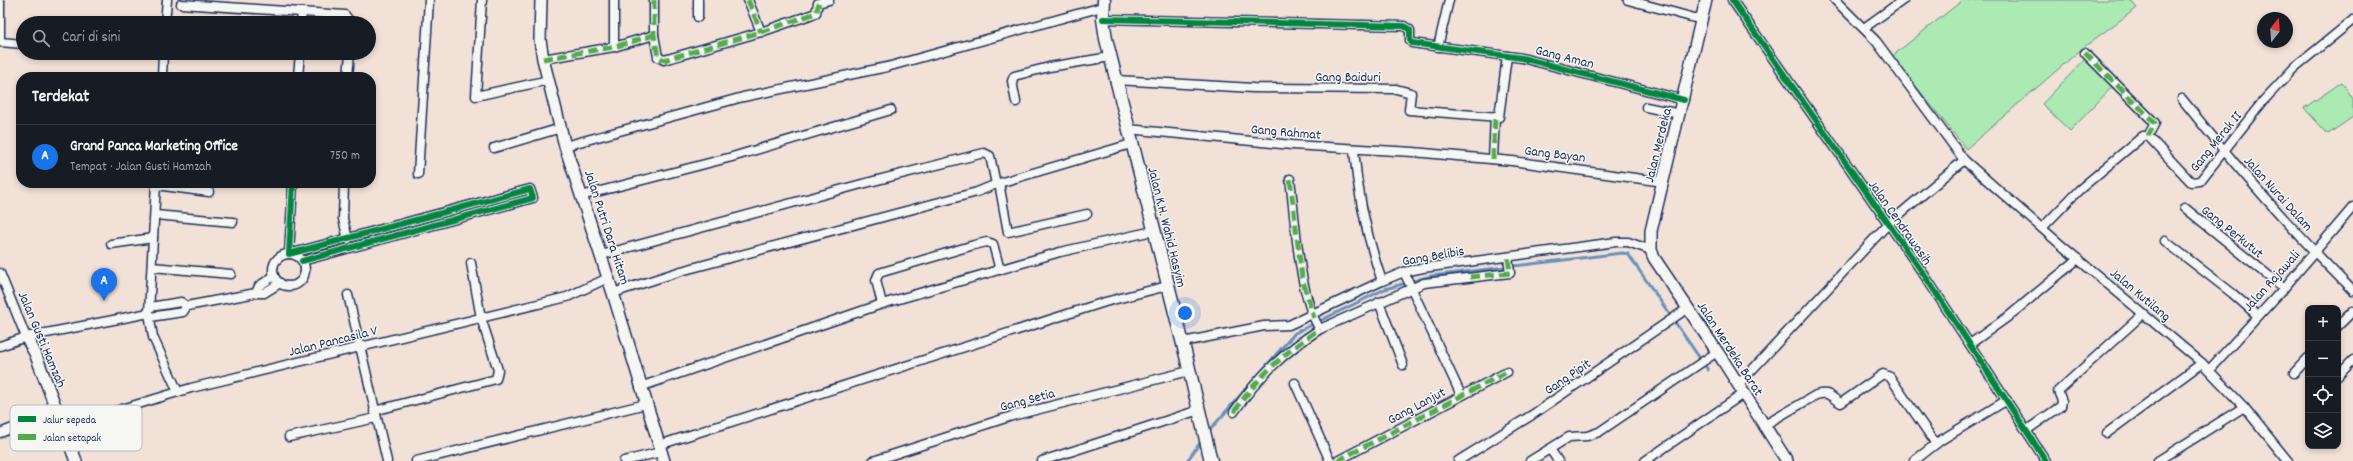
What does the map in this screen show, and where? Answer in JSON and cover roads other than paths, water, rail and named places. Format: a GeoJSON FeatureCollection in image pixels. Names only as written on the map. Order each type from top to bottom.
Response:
{"type":"FeatureCollection","features":[{"type":"Feature","properties":{"kind":"main road","name":"Jalan K.H. Wahid Hasyim"},"geometry":{"type":"LineString","coordinates":[[1103,3],[1103,19],[1110,57],[1200,412],[1210,459]]}},
{"type":"Feature","properties":{"kind":"street"},"geometry":{"type":"LineString","coordinates":[[165,16],[166,0]]}},
{"type":"Feature","properties":{"kind":"street"},"geometry":{"type":"LineString","coordinates":[[418,174],[429,0]]}},
{"type":"Feature","properties":{"kind":"street"},"geometry":{"type":"LineString","coordinates":[[482,0],[476,96],[549,80]]}},
{"type":"Feature","properties":{"kind":"street","name":"Jalan Putri Dara Hitam"},"geometry":{"type":"LineString","coordinates":[[541,0],[540,40],[543,59],[565,146],[601,255],[640,387],[662,452]]}},
{"type":"Feature","properties":{"kind":"street"},"geometry":{"type":"LineString","coordinates":[[614,0],[614,47]]}},
{"type":"Feature","properties":{"kind":"street"},"geometry":{"type":"LineString","coordinates":[[654,0],[654,35],[658,57],[664,60],[761,32],[816,13],[818,4],[829,0]]}},
{"type":"Feature","properties":{"kind":"street"},"geometry":{"type":"LineString","coordinates":[[698,0],[698,17]]}},
{"type":"Feature","properties":{"kind":"street"},"geometry":{"type":"LineString","coordinates":[[748,0],[761,32]]}},
{"type":"Feature","properties":{"kind":"street"},"geometry":{"type":"LineString","coordinates":[[1438,46],[1449,0]]}},
{"type":"Feature","properties":{"kind":"street"},"geometry":{"type":"LineString","coordinates":[[1628,0],[1702,20]]}},
{"type":"Feature","properties":{"kind":"street","name":"Jalan Merdeka"},"geometry":{"type":"LineString","coordinates":[[1650,250],[1651,231],[1684,100],[1706,0]]}},
{"type":"Feature","properties":{"kind":"street","name":"Jalan Cendrawasih"},"geometry":{"type":"LineString","coordinates":[[1732,0],[1970,344],[2046,461]]}},
{"type":"Feature","properties":{"kind":"street","name":"Jalan Kutilang"},"geometry":{"type":"LineString","coordinates":[[1835,0],[1864,28],[1964,160],[2078,259],[2202,363],[2244,407],[2288,461]]}},
{"type":"Feature","properties":{"kind":"street"},"geometry":{"type":"LineString","coordinates":[[1864,28],[1903,0]]}},
{"type":"Feature","properties":{"kind":"street"},"geometry":{"type":"LineString","coordinates":[[0,3],[0,38]]}},
{"type":"Feature","properties":{"kind":"street"},"geometry":{"type":"LineString","coordinates":[[565,146],[743,97],[888,67],[1103,3]]}},
{"type":"Feature","properties":{"kind":"street"},"geometry":{"type":"LineString","coordinates":[[181,4],[345,14],[346,16]]}},
{"type":"Feature","properties":{"kind":"street"},"geometry":{"type":"LineString","coordinates":[[302,12],[302,16]]}},
{"type":"Feature","properties":{"kind":"street","name":"Gang Aman"},"geometry":{"type":"LineString","coordinates":[[1103,19],[1404,26],[1410,30],[1412,42],[1507,56],[1559,66],[1684,100]]}},
{"type":"Feature","properties":{"kind":"street","name":"Gang Merak II"},"geometry":{"type":"LineString","coordinates":[[2148,136],[2193,182],[2200,181],[2264,100],[2294,68],[2353,20]]}},
{"type":"Feature","properties":{"kind":"street"},"geometry":{"type":"LineString","coordinates":[[543,59],[614,47],[654,35]]}},
{"type":"Feature","properties":{"kind":"street"},"geometry":{"type":"LineString","coordinates":[[0,42],[16,43]]}},
{"type":"Feature","properties":{"kind":"street"},"geometry":{"type":"LineString","coordinates":[[2042,228],[2079,190],[2142,136],[2148,136],[2155,123],[2085,53]]}},
{"type":"Feature","properties":{"kind":"street"},"geometry":{"type":"LineString","coordinates":[[1493,159],[1495,116],[1499,117],[1507,56]]}},
{"type":"Feature","properties":{"kind":"street"},"geometry":{"type":"LineString","coordinates":[[1016,102],[1012,81],[1014,76],[1048,67],[1110,57]]}},
{"type":"Feature","properties":{"kind":"street"},"geometry":{"type":"LineString","coordinates":[[162,72],[163,60]]}},
{"type":"Feature","properties":{"kind":"street"},"geometry":{"type":"LineString","coordinates":[[298,72],[299,60]]}},
{"type":"Feature","properties":{"kind":"street"},"geometry":{"type":"LineString","coordinates":[[348,72],[349,60]]}},
{"type":"Feature","properties":{"kind":"street","name":"Gang Baiduri"},"geometry":{"type":"LineString","coordinates":[[1116,80],[1253,88],[1396,89],[1411,92],[1409,110],[1495,116]]}},
{"type":"Feature","properties":{"kind":"street","name":"Jalan Nurai Dalam"},"geometry":{"type":"LineString","coordinates":[[2182,99],[2224,152],[2314,252],[2353,291]]}},
{"type":"Feature","properties":{"kind":"street"},"geometry":{"type":"LineString","coordinates":[[1646,107],[1680,114]]}},
{"type":"Feature","properties":{"kind":"street"},"geometry":{"type":"LineString","coordinates":[[581,196],[732,157],[891,110]]}},
{"type":"Feature","properties":{"kind":"street"},"geometry":{"type":"LineString","coordinates":[[494,148],[561,128]]}},
{"type":"Feature","properties":{"kind":"street","name":"Gang Rahmat"},"geometry":{"type":"LineString","coordinates":[[1128,129],[1354,150],[1443,155]]}},
{"type":"Feature","properties":{"kind":"street"},"geometry":{"type":"LineString","coordinates":[[613,293],[681,271],[977,192],[997,183],[1131,144]]}},
{"type":"Feature","properties":{"kind":"street"},"geometry":{"type":"LineString","coordinates":[[1354,150],[1358,196],[1370,247],[1382,281]]}},
{"type":"Feature","properties":{"kind":"street"},"geometry":{"type":"LineString","coordinates":[[601,255],[850,187],[984,153],[990,156],[1008,232],[1087,214]]}},
{"type":"Feature","properties":{"kind":"street","name":"Gang Bayan"},"geometry":{"type":"LineString","coordinates":[[1443,155],[1493,159],[1664,182]]}},
{"type":"Feature","properties":{"kind":"street"},"geometry":{"type":"LineString","coordinates":[[1645,461],[1741,390],[1888,224],[1964,160]]}},
{"type":"Feature","properties":{"kind":"street"},"geometry":{"type":"LineString","coordinates":[[1290,179],[1302,278],[1313,316],[1319,329]]}},
{"type":"Feature","properties":{"kind":"street"},"geometry":{"type":"LineString","coordinates":[[156,188],[150,312],[153,337],[178,392]]}},
{"type":"Feature","properties":{"kind":"street"},"geometry":{"type":"LineString","coordinates":[[182,188],[209,192]]}},
{"type":"Feature","properties":{"kind":"street"},"geometry":{"type":"LineString","coordinates":[[289,254],[293,188]]}},
{"type":"Feature","properties":{"kind":"street"},"geometry":{"type":"LineString","coordinates":[[344,188],[343,219],[348,239]]}},
{"type":"Feature","properties":{"kind":"street"},"geometry":{"type":"LineString","coordinates":[[289,254],[302,261],[306,269],[301,282],[293,286],[280,283],[274,276],[275,263],[281,256],[530,189],[533,198],[302,261]]}},
{"type":"Feature","properties":{"kind":"street","name":"Jalan Rajawali"},"geometry":{"type":"LineString","coordinates":[[2209,370],[2284,288],[2353,206]]}},
{"type":"Feature","properties":{"kind":"street","name":"Gang Perkutut"},"geometry":{"type":"LineString","coordinates":[[2185,208],[2284,288]]}},
{"type":"Feature","properties":{"kind":"street"},"geometry":{"type":"LineString","coordinates":[[154,214],[232,222]]}},
{"type":"Feature","properties":{"kind":"street"},"geometry":{"type":"LineString","coordinates":[[392,227],[395,236]]}},
{"type":"Feature","properties":{"kind":"street"},"geometry":{"type":"LineString","coordinates":[[640,387],[882,304],[1060,252],[1153,231]]}},
{"type":"Feature","properties":{"kind":"street"},"geometry":{"type":"LineString","coordinates":[[110,244],[153,238]]}},
{"type":"Feature","properties":{"kind":"street","name":"Gang Belibis"},"geometry":{"type":"LineString","coordinates":[[1182,342],[1264,326],[1284,327],[1313,316],[1382,281],[1405,274],[1621,241],[1650,250]]}},
{"type":"Feature","properties":{"kind":"street"},"geometry":{"type":"LineString","coordinates":[[2164,241],[2232,293],[2257,316]]}},
{"type":"Feature","properties":{"kind":"street"},"geometry":{"type":"LineString","coordinates":[[882,304],[876,280],[880,273],[970,246],[991,243],[1000,270]]}},
{"type":"Feature","properties":{"kind":"street","name":"Jalan Merdeka Barat"},"geometry":{"type":"LineString","coordinates":[[1650,250],[1684,311],[1717,352],[1763,426],[1787,461]]}},
{"type":"Feature","properties":{"kind":"street"},"geometry":{"type":"LineString","coordinates":[[1234,412],[1271,365],[1292,347],[1319,329],[1411,288],[1428,282],[1510,273],[1508,259]]}},
{"type":"Feature","properties":{"kind":"street"},"geometry":{"type":"LineString","coordinates":[[1970,344],[2009,316],[2078,259]]}},
{"type":"Feature","properties":{"kind":"street"},"geometry":{"type":"LineString","coordinates":[[289,437],[496,380],[498,370],[481,318],[471,264]]}},
{"type":"Feature","properties":{"kind":"street"},"geometry":{"type":"LineString","coordinates":[[1467,265],[1470,277]]}},
{"type":"Feature","properties":{"kind":"street"},"geometry":{"type":"LineString","coordinates":[[152,267],[231,274]]}},
{"type":"Feature","properties":{"kind":"street","name":"Jalan Gusti Hamzah"},"geometry":{"type":"LineString","coordinates":[[0,273],[26,337],[35,353],[55,405]]}},
{"type":"Feature","properties":{"kind":"street"},"geometry":{"type":"LineString","coordinates":[[1405,274],[1461,395]]}},
{"type":"Feature","properties":{"kind":"street"},"geometry":{"type":"LineString","coordinates":[[256,292],[259,286],[274,276]]}},
{"type":"Feature","properties":{"kind":"street","name":"Jalan Pancasila V"},"geometry":{"type":"LineString","coordinates":[[135,405],[178,392],[567,297],[608,278]]}},
{"type":"Feature","properties":{"kind":"street"},"geometry":{"type":"LineString","coordinates":[[0,346],[26,337],[150,312],[182,312],[187,306],[256,292],[264,293],[280,283]]}},
{"type":"Feature","properties":{"kind":"street"},"geometry":{"type":"LineString","coordinates":[[624,461],[662,452],[1105,302],[1167,286]]}},
{"type":"Feature","properties":{"kind":"street"},"geometry":{"type":"LineString","coordinates":[[348,295],[387,461]]}},
{"type":"Feature","properties":{"kind":"street"},"geometry":{"type":"LineString","coordinates":[[1380,302],[1403,365]]}},
{"type":"Feature","properties":{"kind":"street","name":"Gang Pipit"},"geometry":{"type":"LineString","coordinates":[[1458,461],[1532,415],[1684,311]]}},
{"type":"Feature","properties":{"kind":"street"},"geometry":{"type":"LineString","coordinates":[[2341,323],[2353,311]]}},
{"type":"Feature","properties":{"kind":"street"},"geometry":{"type":"LineString","coordinates":[[2027,430],[2060,406],[2062,401],[2058,391],[2143,314]]}},
{"type":"Feature","properties":{"kind":"street"},"geometry":{"type":"LineString","coordinates":[[1530,461],[1569,437],[1587,436],[1599,432],[1717,352]]}},
{"type":"Feature","properties":{"kind":"street"},"geometry":{"type":"LineString","coordinates":[[2341,373],[2353,360]]}},
{"type":"Feature","properties":{"kind":"street"},"geometry":{"type":"LineString","coordinates":[[2294,373],[2305,361]]}},
{"type":"Feature","properties":{"kind":"street"},"geometry":{"type":"LineString","coordinates":[[2107,433],[2202,363]]}},
{"type":"Feature","properties":{"kind":"street","name":"Gang Setia"},"geometry":{"type":"LineString","coordinates":[[873,461],[1012,416],[1189,371]]}},
{"type":"Feature","properties":{"kind":"street","name":"Gang Lanjut"},"geometry":{"type":"LineString","coordinates":[[1337,461],[1507,372]]}},
{"type":"Feature","properties":{"kind":"street"},"geometry":{"type":"LineString","coordinates":[[1763,426],[1816,395],[1824,393],[1834,396],[1841,403],[1883,374],[1890,377],[1936,444]]}},
{"type":"Feature","properties":{"kind":"street"},"geometry":{"type":"LineString","coordinates":[[1295,383],[1330,461]]}},
{"type":"Feature","properties":{"kind":"street"},"geometry":{"type":"LineString","coordinates":[[1914,461],[1936,444],[2007,400]]}},
{"type":"Feature","properties":{"kind":"street"},"geometry":{"type":"LineString","coordinates":[[416,461],[646,404]]}},
{"type":"Feature","properties":{"kind":"street"},"geometry":{"type":"LineString","coordinates":[[2158,461],[2244,407]]}},
{"type":"Feature","properties":{"kind":"street"},"geometry":{"type":"LineString","coordinates":[[1042,461],[1200,412]]}},
{"type":"Feature","properties":{"kind":"street"},"geometry":{"type":"LineString","coordinates":[[0,433],[10,429]]}},
{"type":"Feature","properties":{"kind":"street"},"geometry":{"type":"LineString","coordinates":[[1550,449],[1558,461]]}},
{"type":"Feature","properties":{"kind":"street","name":"Jalan Gusti Hamzah"},"geometry":{"type":"LineString","coordinates":[[72,451],[76,461]]}},
{"type":"Feature","properties":{"kind":"waterway"},"geometry":{"type":"LineString","coordinates":[[1208,432],[1295,333],[1385,289],[1431,276],[1622,253],[1628,254],[1708,370]]}},
{"type":"Feature","properties":{"kind":"waterway"},"geometry":{"type":"LineString","coordinates":[[1187,461],[1202,440]]}},
{"type":"Feature","properties":{"kind":"place","name":"Grand Panca Marketing Office"},"geometry":{"type":"Point","coordinates":[104,301]}}]}
